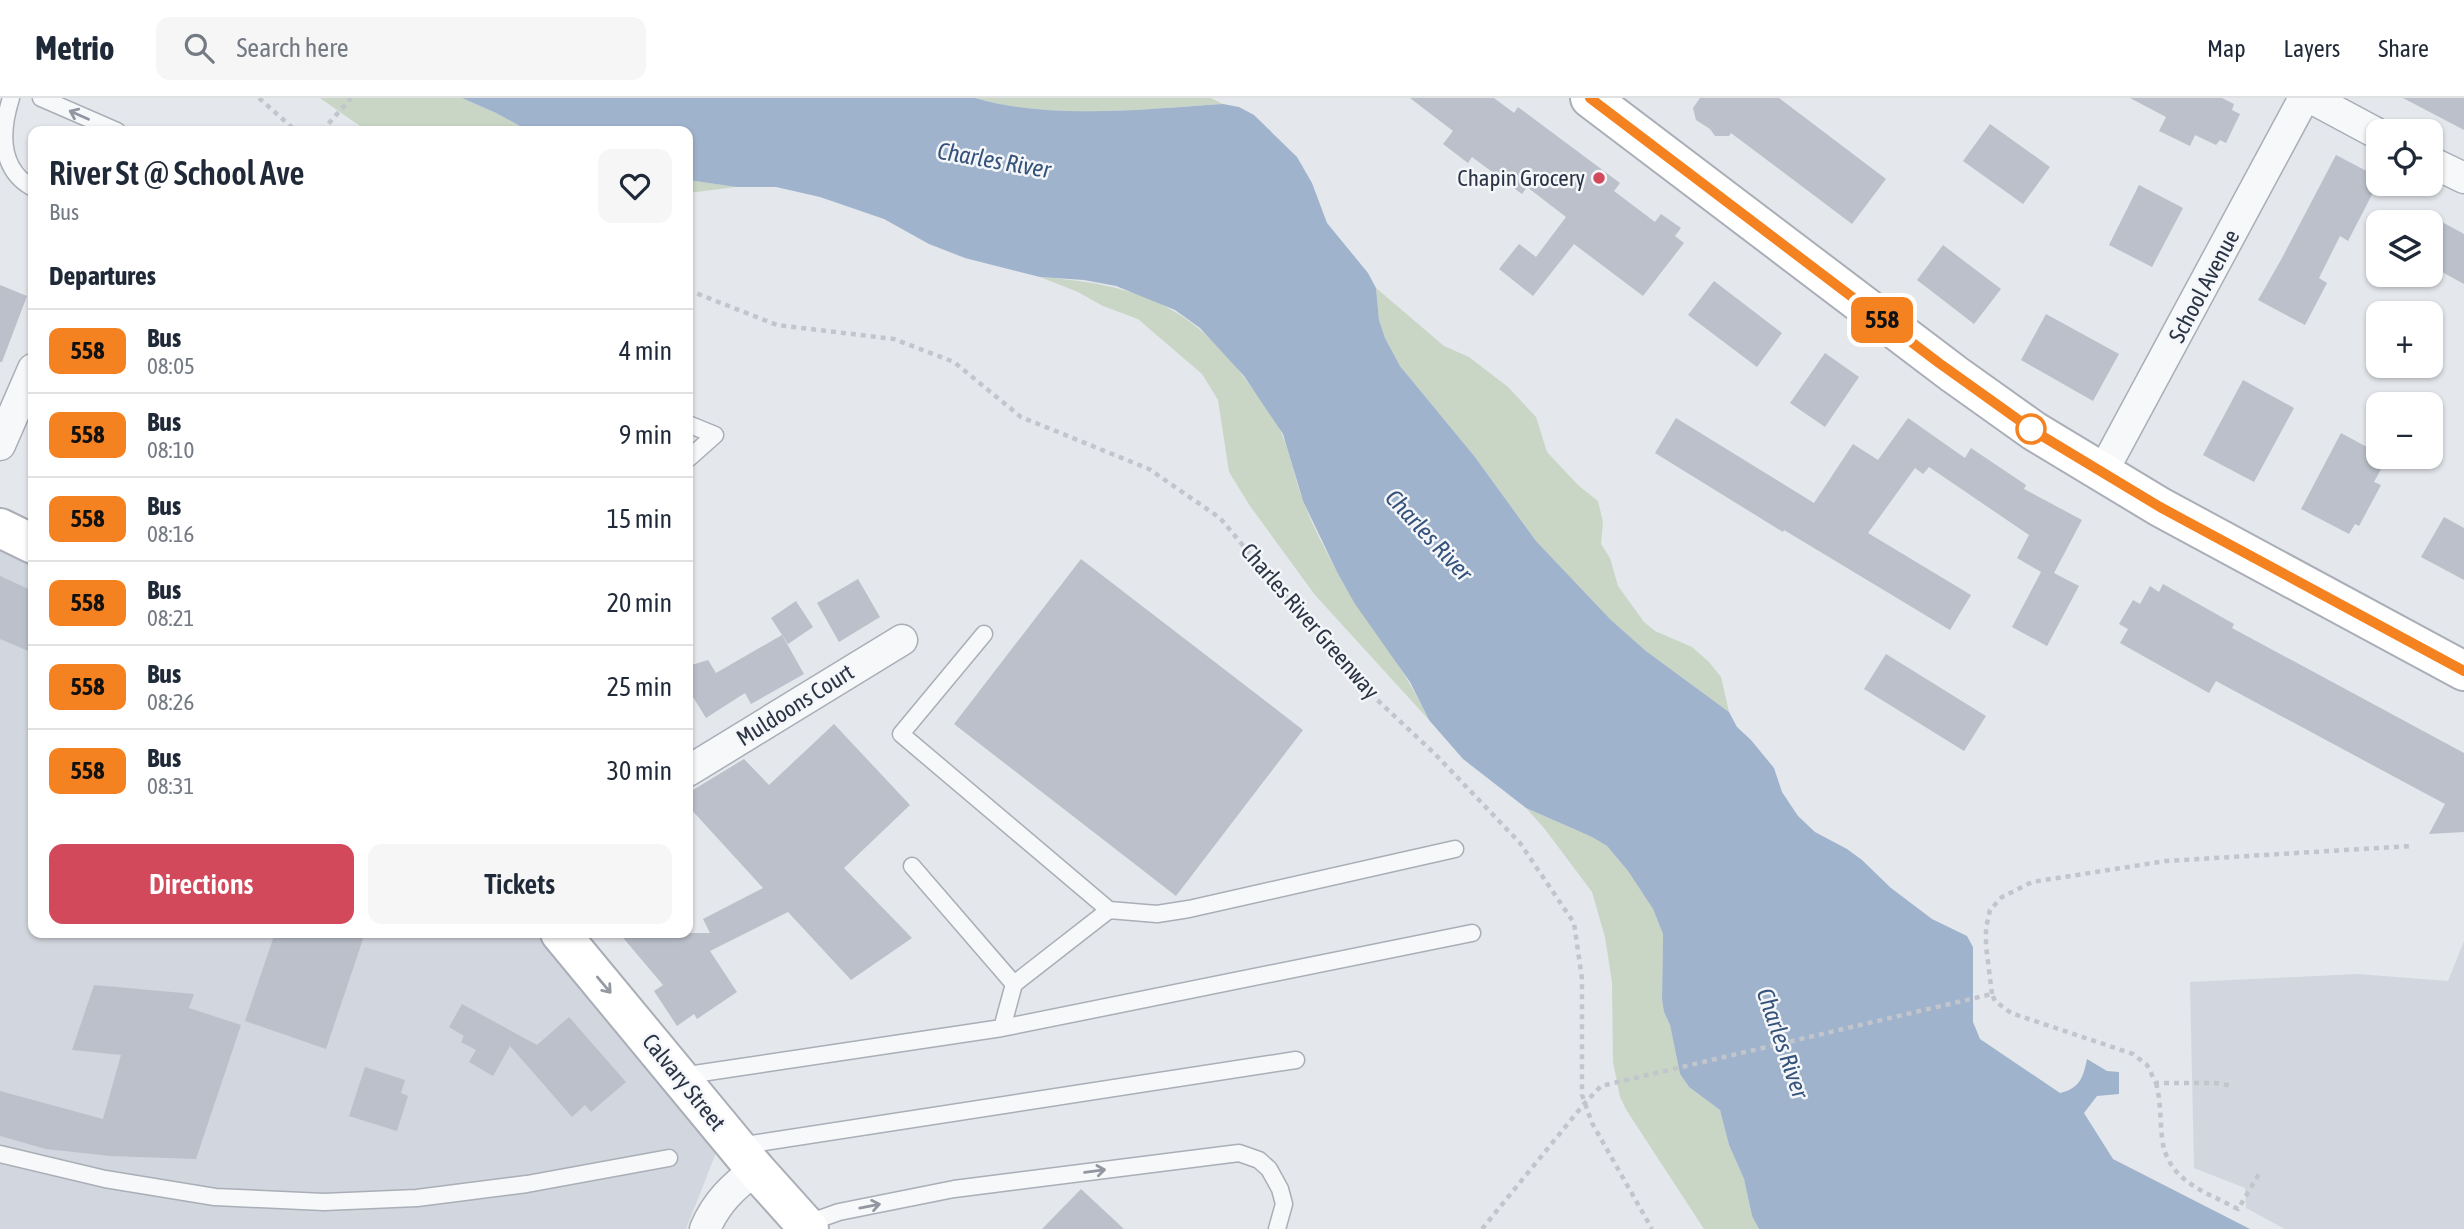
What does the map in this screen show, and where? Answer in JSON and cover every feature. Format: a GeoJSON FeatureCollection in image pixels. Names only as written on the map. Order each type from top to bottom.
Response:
{"type":"FeatureCollection","features":[{"type":"Feature","properties":{"kind":"main road"},"geometry":{"type":"LineString","coordinates":[[1590,98],[1986,397],[2057,446],[2464,671]]}},
{"type":"Feature","properties":{"kind":"main road"},"geometry":{"type":"LineString","coordinates":[[0,528],[28,542]]}},
{"type":"Feature","properties":{"kind":"main road","name":"Calvary Street"},"geometry":{"type":"LineString","coordinates":[[564,938],[746,1158],[807,1227]]}},
{"type":"Feature","properties":{"kind":"street","name":"School Avenue"},"geometry":{"type":"LineString","coordinates":[[2102,473],[2304,98]]}},
{"type":"Feature","properties":{"kind":"street"},"geometry":{"type":"LineString","coordinates":[[2311,98],[2366,128]]}},
{"type":"Feature","properties":{"kind":"street"},"geometry":{"type":"LineString","coordinates":[[2443,168],[2464,178]]}},
{"type":"Feature","properties":{"kind":"street"},"geometry":{"type":"LineString","coordinates":[[0,445],[28,381]]}},
{"type":"Feature","properties":{"kind":"street","name":"Muldoons Court"},"geometry":{"type":"LineString","coordinates":[[693,768],[902,640]]}},
{"type":"Feature","properties":{"kind":"street"},"geometry":{"type":"LineString","coordinates":[[705,1229],[720,1202],[737,1184],[746,1158]]}},
{"type":"Feature","properties":{"kind":"lane"},"geometry":{"type":"LineString","coordinates":[[11,98],[3,122],[0,149],[5,165],[28,186]]}},
{"type":"Feature","properties":{"kind":"lane"},"geometry":{"type":"LineString","coordinates":[[41,98],[105,126]]}},
{"type":"Feature","properties":{"kind":"lane"},"geometry":{"type":"LineString","coordinates":[[693,426],[715,435],[693,455]]}},
{"type":"Feature","properties":{"kind":"lane"},"geometry":{"type":"LineString","coordinates":[[984,634],[901,734],[1109,910],[1157,914],[1189,909],[1455,849]]}},
{"type":"Feature","properties":{"kind":"lane"},"geometry":{"type":"LineString","coordinates":[[912,866],[1014,984]]}},
{"type":"Feature","properties":{"kind":"lane"},"geometry":{"type":"LineString","coordinates":[[1002,1028],[1014,984],[1109,910]]}},
{"type":"Feature","properties":{"kind":"lane"},"geometry":{"type":"LineString","coordinates":[[679,1076],[1002,1028],[1472,933]]}},
{"type":"Feature","properties":{"kind":"lane"},"geometry":{"type":"LineString","coordinates":[[746,1158],[1296,1060]]}},
{"type":"Feature","properties":{"kind":"lane"},"geometry":{"type":"LineString","coordinates":[[807,1227],[839,1212],[954,1189],[1238,1153],[1259,1160],[1269,1169],[1280,1189],[1284,1203],[1277,1229]]}},
{"type":"Feature","properties":{"kind":"lane"},"geometry":{"type":"LineString","coordinates":[[0,1154],[105,1179],[215,1197],[324,1202],[430,1197],[527,1184],[669,1158]]}},
{"type":"Feature","properties":{"kind":"path"},"geometry":{"type":"LineString","coordinates":[[259,98],[290,126]]}},
{"type":"Feature","properties":{"kind":"path"},"geometry":{"type":"LineString","coordinates":[[326,126],[351,98]]}},
{"type":"Feature","properties":{"kind":"path","name":"Charles River Greenway"},"geometry":{"type":"LineString","coordinates":[[693,292],[777,325],[894,339],[954,362],[1021,417],[1149,469],[1220,518],[1356,680],[1435,754],[1520,844],[1574,923],[1582,979],[1584,1104],[1651,1229]]}},
{"type":"Feature","properties":{"kind":"path"},"geometry":{"type":"LineString","coordinates":[[2259,1174],[2238,1209],[2182,1178],[2169,1164],[2163,1146],[2156,1083],[2147,1065],[2133,1054],[2011,1013],[1995,1001],[1986,946],[1990,910],[2001,897],[2032,882],[2166,861],[2411,846]]}},
{"type":"Feature","properties":{"kind":"path"},"geometry":{"type":"LineString","coordinates":[[1482,1229],[1601,1086],[1992,994]]}},
{"type":"Feature","properties":{"kind":"path"},"geometry":{"type":"LineString","coordinates":[[2156,1083],[2215,1083],[2233,1086]]}},
{"type":"Feature","properties":{"kind":"shaded area"},"geometry":{"type":"Polygon","coordinates":[[[0,546],[28,559],[28,938],[544,938],[714,1142],[716,1153],[686,1229],[0,1229],[0,546]]]}},
{"type":"Feature","properties":{"kind":"shaded area"},"geometry":{"type":"Polygon","coordinates":[[[2464,941],[2464,1229],[2285,1229],[2246,1208],[2245,1188],[2194,1168],[2190,982],[2357,974],[2448,981],[2464,941]]]}},
{"type":"Feature","properties":{"kind":"green space"},"geometry":{"type":"Polygon","coordinates":[[[320,98],[462,98],[520,126],[360,126],[320,98]]]}},
{"type":"Feature","properties":{"kind":"green space"},"geometry":{"type":"Polygon","coordinates":[[[975,98],[1211,98],[1223,104],[1066,111],[1004,105],[975,98]]]}},
{"type":"Feature","properties":{"kind":"green space"},"geometry":{"type":"Polygon","coordinates":[[[693,181],[736,187],[693,192],[693,181]]]}},
{"type":"Feature","properties":{"kind":"green space"},"geometry":{"type":"Polygon","coordinates":[[[1040,277],[1106,286],[1161,304],[1185,318],[1230,360],[1277,424],[1301,495],[1322,543],[1345,587],[1398,664],[1429,720],[1315,595],[1250,506],[1229,472],[1218,400],[1202,374],[1138,319],[1040,277]]]}},
{"type":"Feature","properties":{"kind":"green space"},"geometry":{"type":"Polygon","coordinates":[[[1376,288],[1444,346],[1469,357],[1508,387],[1536,417],[1547,452],[1579,486],[1598,501],[1603,522],[1601,544],[1610,558],[1618,586],[1644,622],[1655,631],[1692,647],[1709,662],[1721,677],[1729,712],[1646,651],[1611,620],[1536,541],[1475,457],[1400,366],[1379,320],[1376,288]]]}},
{"type":"Feature","properties":{"kind":"green space"},"geometry":{"type":"Polygon","coordinates":[[[1526,808],[1607,846],[1628,871],[1653,909],[1663,934],[1662,1000],[1680,1074],[1689,1087],[1720,1110],[1729,1145],[1744,1179],[1752,1216],[1759,1229],[1704,1229],[1627,1111],[1620,1097],[1613,1062],[1612,982],[1605,937],[1592,892],[1526,808]]]}},
{"type":"Feature","properties":{"kind":"water","name":"Charles River"},"geometry":{"type":"Polygon","coordinates":[[[462,98],[975,98],[1004,105],[1066,111],[1223,104],[1239,107],[1254,115],[1297,157],[1312,183],[1327,223],[1368,273],[1376,288],[1379,320],[1385,338],[1400,366],[1475,457],[1536,541],[1611,620],[1646,651],[1729,712],[1737,727],[1774,768],[1782,792],[1798,816],[1815,832],[1862,860],[1891,888],[1932,919],[1967,936],[1973,947],[1973,1022],[1980,1039],[2060,1093],[2080,1081],[2087,1059],[2107,1071],[2119,1072],[2119,1094],[2097,1096],[2084,1113],[2113,1159],[2250,1229],[1759,1229],[1752,1216],[1744,1179],[1729,1145],[1720,1110],[1689,1087],[1680,1074],[1662,1000],[1663,934],[1653,909],[1628,871],[1607,846],[1526,808],[1463,759],[1429,720],[1410,682],[1355,604],[1338,574],[1303,501],[1283,434],[1244,376],[1200,328],[1175,310],[1116,286],[1084,280],[1040,277],[965,258],[929,244],[884,219],[820,197],[776,187],[736,187],[693,181],[693,126],[520,126],[462,98]]]}},
{"type":"Feature","properties":{"kind":"building"},"geometry":{"type":"Polygon","coordinates":[[[1410,98],[1494,98],[1514,113],[1518,107],[1620,183],[1614,191],[1655,222],[1661,214],[1681,228],[1675,236],[1684,243],[1643,296],[1574,244],[1533,296],[1499,269],[1519,244],[1536,257],[1566,217],[1527,187],[1522,194],[1472,157],[1468,163],[1443,144],[1453,131],[1410,98]]]}},
{"type":"Feature","properties":{"kind":"building"},"geometry":{"type":"Polygon","coordinates":[[[1700,98],[1779,98],[1886,179],[1852,224],[1731,133],[1729,136],[1715,136],[1710,129],[1696,120],[1693,108],[1700,98]]]}},
{"type":"Feature","properties":{"kind":"building"},"geometry":{"type":"Polygon","coordinates":[[[2130,98],[2222,98],[2234,104],[2232,110],[2240,114],[2226,143],[2220,140],[2216,145],[2195,135],[2190,146],[2159,131],[2166,117],[2130,98]]]}},
{"type":"Feature","properties":{"kind":"building"},"geometry":{"type":"Polygon","coordinates":[[[2403,98],[2464,98],[2464,130],[2403,98]]]}},
{"type":"Feature","properties":{"kind":"building"},"geometry":{"type":"Polygon","coordinates":[[[1990,124],[2050,167],[2023,204],[1963,161],[1990,124]]]}},
{"type":"Feature","properties":{"kind":"building"},"geometry":{"type":"Polygon","coordinates":[[[2336,155],[2366,171],[2366,196],[2371,196],[2348,241],[2340,236],[2319,278],[2327,283],[2305,325],[2258,300],[2336,155]]]}},
{"type":"Feature","properties":{"kind":"building"},"geometry":{"type":"Polygon","coordinates":[[[2139,185],[2183,208],[2152,267],[2109,245],[2139,185]]]}},
{"type":"Feature","properties":{"kind":"building"},"geometry":{"type":"Polygon","coordinates":[[[2443,223],[2464,234],[2464,284],[2443,273],[2443,223]]]}},
{"type":"Feature","properties":{"kind":"building"},"geometry":{"type":"Polygon","coordinates":[[[1943,245],[2001,289],[1974,324],[1917,280],[1943,245]]]}},
{"type":"Feature","properties":{"kind":"building"},"geometry":{"type":"Polygon","coordinates":[[[1714,281],[1782,333],[1757,367],[1688,315],[1714,281]]]}},
{"type":"Feature","properties":{"kind":"building"},"geometry":{"type":"Polygon","coordinates":[[[0,285],[27,296],[2,362],[0,362],[0,285]]]}},
{"type":"Feature","properties":{"kind":"building"},"geometry":{"type":"Polygon","coordinates":[[[2046,314],[2119,354],[2093,401],[2021,360],[2046,314]]]}},
{"type":"Feature","properties":{"kind":"building"},"geometry":{"type":"Polygon","coordinates":[[[1825,353],[1859,377],[1825,427],[1790,403],[1825,353]]]}},
{"type":"Feature","properties":{"kind":"building"},"geometry":{"type":"Polygon","coordinates":[[[2243,380],[2294,408],[2254,482],[2203,455],[2243,380]]]}},
{"type":"Feature","properties":{"kind":"building"},"geometry":{"type":"Polygon","coordinates":[[[1676,418],[1814,503],[1853,444],[1878,460],[1908,418],[1965,458],[1971,448],[2026,485],[2024,489],[2082,520],[2054,573],[2079,586],[2047,646],[2012,627],[2041,572],[2017,558],[2029,535],[1929,467],[1923,474],[1915,468],[1868,533],[1971,595],[1950,630],[1655,453],[1676,418]]]}},
{"type":"Feature","properties":{"kind":"building"},"geometry":{"type":"Polygon","coordinates":[[[2341,433],[2366,447],[2366,469],[2381,469],[2374,482],[2381,485],[2359,526],[2355,524],[2349,534],[2301,509],[2341,433]]]}},
{"type":"Feature","properties":{"kind":"building"},"geometry":{"type":"Polygon","coordinates":[[[2444,517],[2464,528],[2464,580],[2421,557],[2444,517]]]}},
{"type":"Feature","properties":{"kind":"building"},"geometry":{"type":"Polygon","coordinates":[[[1081,559],[1303,730],[1176,896],[954,724],[1081,559]]]}},
{"type":"Feature","properties":{"kind":"building"},"geometry":{"type":"Polygon","coordinates":[[[0,576],[28,589],[28,651],[0,639],[0,576]]]}},
{"type":"Feature","properties":{"kind":"building"},"geometry":{"type":"Polygon","coordinates":[[[858,579],[880,617],[839,642],[817,603],[858,579]]]}},
{"type":"Feature","properties":{"kind":"building"},"geometry":{"type":"Polygon","coordinates":[[[2163,584],[2234,624],[2232,628],[2464,753],[2464,832],[2429,834],[2445,804],[2216,681],[2209,693],[2120,643],[2128,629],[2119,624],[2133,600],[2140,604],[2150,586],[2159,592],[2163,584]]]}},
{"type":"Feature","properties":{"kind":"building"},"geometry":{"type":"Polygon","coordinates":[[[796,601],[813,627],[788,644],[771,618],[796,601]]]}},
{"type":"Feature","properties":{"kind":"building"},"geometry":{"type":"Polygon","coordinates":[[[782,635],[804,674],[751,704],[745,693],[706,718],[693,697],[693,664],[708,660],[716,673],[782,635]]]}},
{"type":"Feature","properties":{"kind":"building"},"geometry":{"type":"Polygon","coordinates":[[[1886,654],[1986,716],[1964,751],[1864,689],[1886,654]]]}},
{"type":"Feature","properties":{"kind":"building"},"geometry":{"type":"Polygon","coordinates":[[[834,724],[910,805],[844,868],[912,938],[851,980],[788,912],[710,951],[737,992],[697,1019],[694,1014],[677,1026],[654,991],[663,985],[623,938],[693,938],[693,933],[710,933],[703,919],[763,888],[693,811],[693,790],[744,759],[769,785],[834,724]]]}},
{"type":"Feature","properties":{"kind":"building"},"geometry":{"type":"Polygon","coordinates":[[[273,938],[363,938],[326,1049],[245,1021],[273,938]]]}},
{"type":"Feature","properties":{"kind":"building"},"geometry":{"type":"Polygon","coordinates":[[[94,985],[194,994],[189,1008],[241,1025],[196,1159],[110,1156],[46,1149],[0,1136],[0,1091],[103,1119],[121,1055],[72,1050],[94,985]]]}},
{"type":"Feature","properties":{"kind":"building"},"geometry":{"type":"Polygon","coordinates":[[[462,1004],[537,1045],[569,1017],[626,1082],[591,1112],[585,1105],[572,1117],[510,1046],[493,1076],[469,1062],[476,1050],[461,1042],[464,1036],[449,1027],[462,1004]]]}},
{"type":"Feature","properties":{"kind":"building"},"geometry":{"type":"Polygon","coordinates":[[[365,1067],[405,1080],[401,1093],[408,1096],[397,1131],[349,1116],[365,1067]]]}},
{"type":"Feature","properties":{"kind":"building"},"geometry":{"type":"Polygon","coordinates":[[[1081,1189],[1124,1229],[1042,1229],[1081,1189]]]}},
{"type":"Feature","properties":{"kind":"bus line","name":"558"},"geometry":{"type":"LineString","coordinates":[[1590,98],[1939,363],[2034,431],[2160,507],[2464,671]]}},
{"type":"Feature","properties":{"kind":"place","name":"Chapin Grocery"},"geometry":{"type":"Point","coordinates":[1599,178]}}]}
